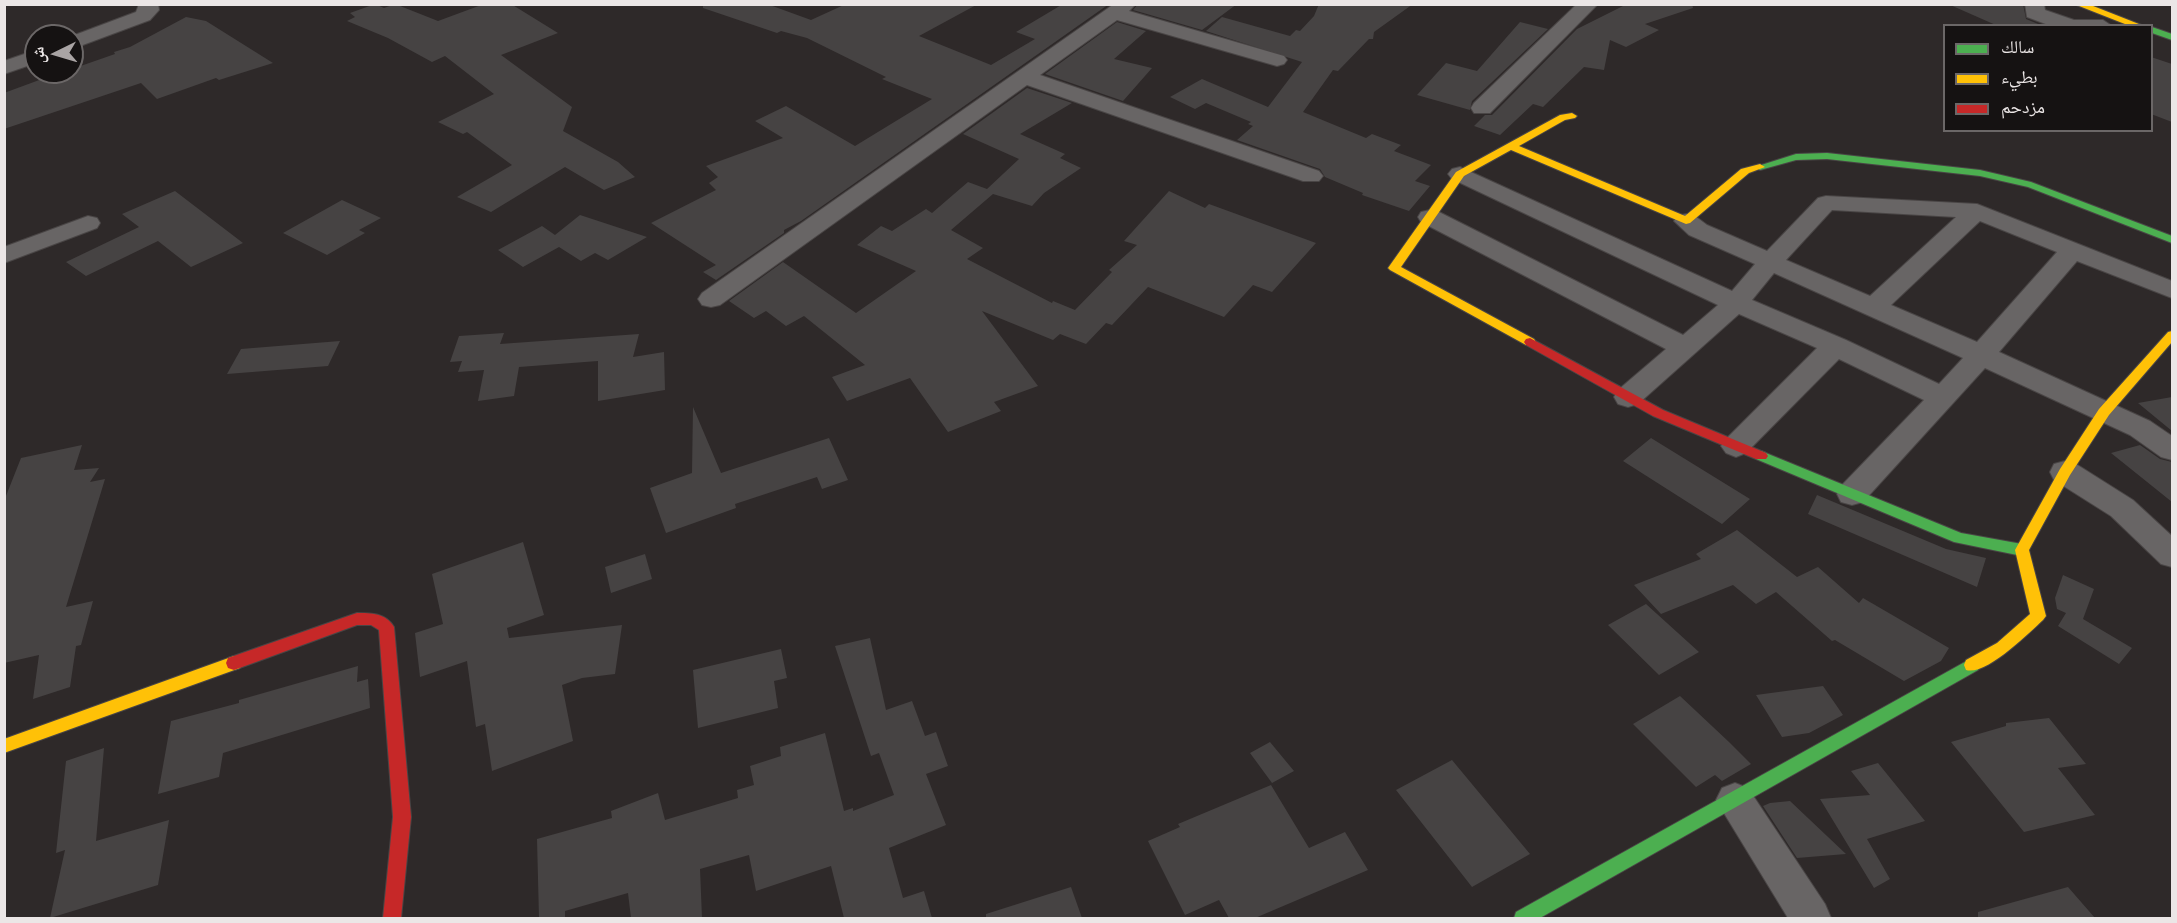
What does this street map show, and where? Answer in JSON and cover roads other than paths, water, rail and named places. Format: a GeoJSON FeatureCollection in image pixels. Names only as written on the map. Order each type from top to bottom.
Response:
{"type":"FeatureCollection","features":[{"type":"Feature","properties":{"kind":"street"},"geometry":{"type":"LineString","coordinates":[[84,38],[143,16],[149,10],[147,4]]}},
{"type":"Feature","properties":{"kind":"street"},"geometry":{"type":"LineString","coordinates":[[1482,108],[1589,4]]}},
{"type":"Feature","properties":{"kind":"street"},"geometry":{"type":"LineString","coordinates":[[2034,4],[2037,8],[2034,12],[2067,24]]}},
{"type":"Feature","properties":{"kind":"street"},"geometry":{"type":"LineString","coordinates":[[2078,4],[2124,24]]}},
{"type":"Feature","properties":{"kind":"street"},"geometry":{"type":"LineString","coordinates":[[711,299],[1027,78],[1120,9],[1277,60]]}},
{"type":"Feature","properties":{"kind":"street"},"geometry":{"type":"LineString","coordinates":[[2153,31],[2172,37]]}},
{"type":"Feature","properties":{"kind":"street"},"geometry":{"type":"LineString","coordinates":[[4,68],[24,60]]}},
{"type":"Feature","properties":{"kind":"street"},"geometry":{"type":"LineString","coordinates":[[1027,78],[1311,176]]}},
{"type":"Feature","properties":{"kind":"street"},"geometry":{"type":"LineString","coordinates":[[1572,116],[1563,117],[1460,174],[1394,268],[1658,414],[1959,538],[2022,550]]}},
{"type":"Feature","properties":{"kind":"street"},"geometry":{"type":"LineString","coordinates":[[1510,146],[1686,220],[1698,230],[2140,428],[2172,450]]}},
{"type":"Feature","properties":{"kind":"street"},"geometry":{"type":"LineString","coordinates":[[1686,220],[1745,171],[1796,157],[1827,156],[1980,173],[2031,185],[2172,240]]}},
{"type":"Feature","properties":{"kind":"street"},"geometry":{"type":"LineString","coordinates":[[1460,174],[1736,303],[1836,346],[1943,398]]}},
{"type":"Feature","properties":{"kind":"street"},"geometry":{"type":"LineString","coordinates":[[1628,397],[1736,303],[1771,261],[1826,203],[1977,211],[2172,290]]}},
{"type":"Feature","properties":{"kind":"street"},"geometry":{"type":"LineString","coordinates":[[1874,307],[1977,211]]}},
{"type":"Feature","properties":{"kind":"street"},"geometry":{"type":"LineString","coordinates":[[1430,217],[1685,347]]}},
{"type":"Feature","properties":{"kind":"street"},"geometry":{"type":"LineString","coordinates":[[4,256],[87,224]]}},
{"type":"Feature","properties":{"kind":"street"},"geometry":{"type":"LineString","coordinates":[[1852,494],[1943,398],[2073,250]]}},
{"type":"Feature","properties":{"kind":"street"},"geometry":{"type":"LineString","coordinates":[[1523,918],[2002,648],[2038,616],[2022,550],[2065,472],[2104,412],[2172,334]]}},
{"type":"Feature","properties":{"kind":"street"},"geometry":{"type":"LineString","coordinates":[[1736,446],[1836,346]]}},
{"type":"Feature","properties":{"kind":"street"},"geometry":{"type":"LineString","coordinates":[[2065,472],[2121,508],[2172,555]]}},
{"type":"Feature","properties":{"kind":"street"},"geometry":{"type":"LineString","coordinates":[[4,746],[357,619],[374,619],[386,627],[402,818],[392,918]]}},
{"type":"Feature","properties":{"kind":"street"},"geometry":{"type":"LineString","coordinates":[[1735,800],[1810,918]]}}]}
